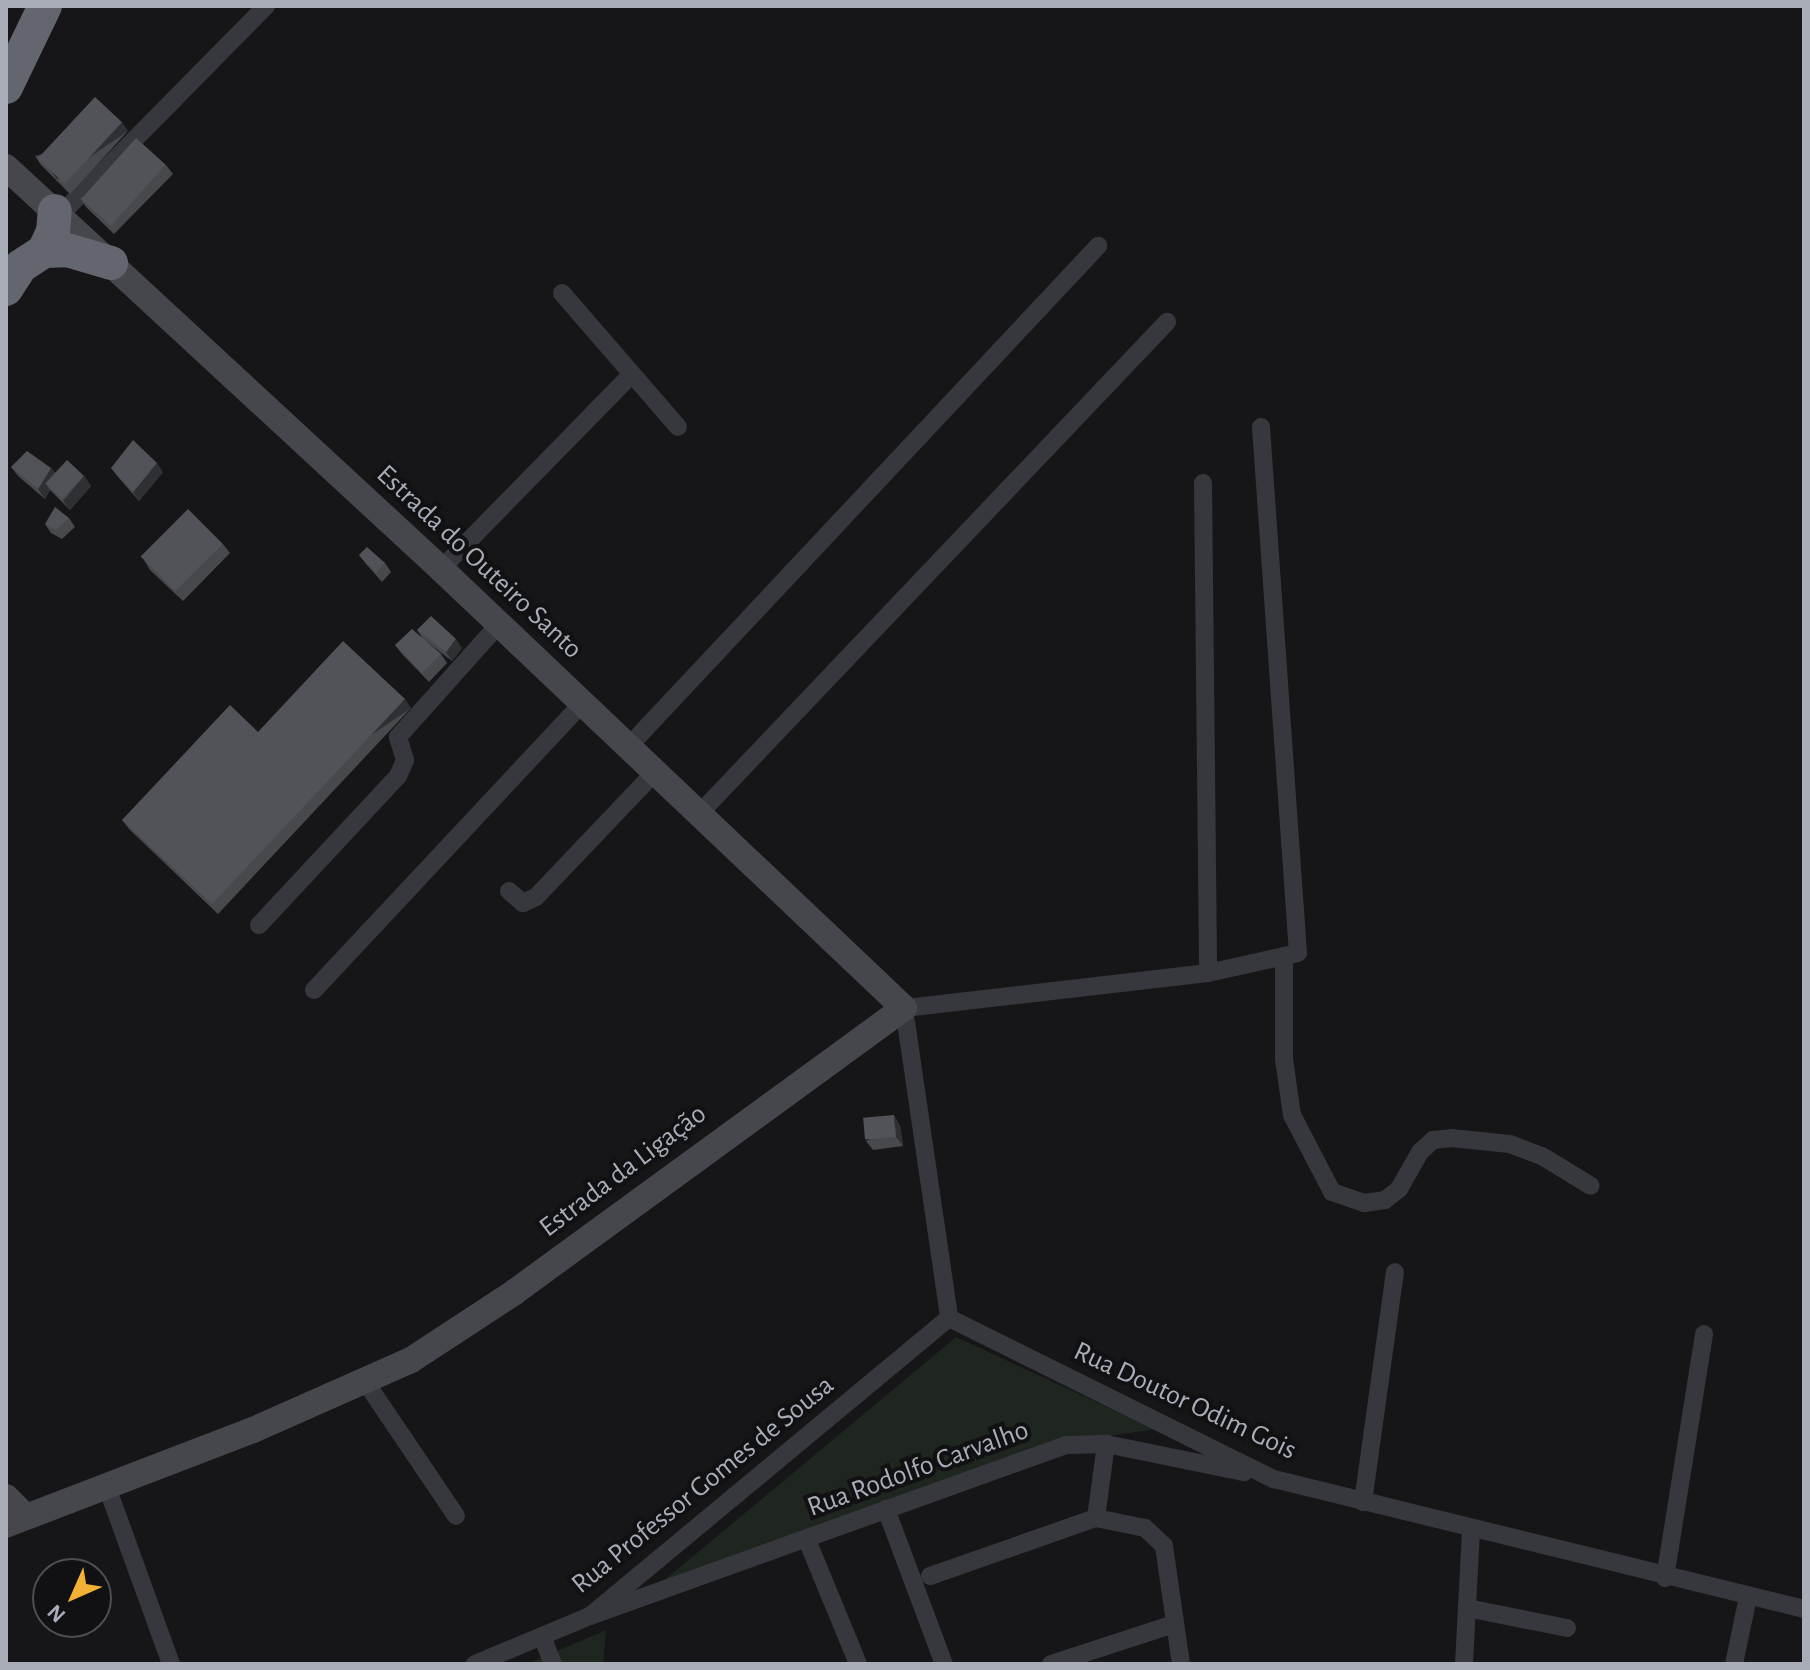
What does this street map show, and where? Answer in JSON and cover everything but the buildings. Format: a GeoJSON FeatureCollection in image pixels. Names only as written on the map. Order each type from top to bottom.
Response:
{"type":"FeatureCollection","features":[{"type":"Feature","properties":{"kind":"highway"},"geometry":{"type":"LineString","coordinates":[[6,87],[45,6]]}},
{"type":"Feature","properties":{"kind":"highway"},"geometry":{"type":"LineString","coordinates":[[44,251],[57,214]]}},
{"type":"Feature","properties":{"kind":"highway"},"geometry":{"type":"LineString","coordinates":[[6,289],[21,266],[44,251],[67,250],[111,263]]}},
{"type":"Feature","properties":{"kind":"street"},"geometry":{"type":"LineString","coordinates":[[57,214],[266,6]]}},
{"type":"Feature","properties":{"kind":"street","name":"Estrada do Outeiro Santo"},"geometry":{"type":"LineString","coordinates":[[12,172],[441,569],[904,1008]]}},
{"type":"Feature","properties":{"kind":"street"},"geometry":{"type":"LineString","coordinates":[[629,746],[1098,246]]}},
{"type":"Feature","properties":{"kind":"street"},"geometry":{"type":"LineString","coordinates":[[562,293],[678,427]]}},
{"type":"Feature","properties":{"kind":"street"},"geometry":{"type":"LineString","coordinates":[[700,813],[1167,322]]}},
{"type":"Feature","properties":{"kind":"street"},"geometry":{"type":"LineString","coordinates":[[441,569],[631,375]]}},
{"type":"Feature","properties":{"kind":"street"},"geometry":{"type":"LineString","coordinates":[[1261,427],[1291,954],[1284,1059],[1292,1115],[1332,1192],[1364,1203],[1385,1200],[1399,1189],[1420,1152],[1433,1140],[1451,1138],[1510,1144],[1542,1156],[1591,1186]]}},
{"type":"Feature","properties":{"kind":"street"},"geometry":{"type":"LineString","coordinates":[[1203,483],[1208,973]]}},
{"type":"Feature","properties":{"kind":"street"},"geometry":{"type":"LineString","coordinates":[[259,925],[398,776],[405,760],[398,737],[499,624]]}},
{"type":"Feature","properties":{"kind":"street"},"geometry":{"type":"LineString","coordinates":[[314,990],[583,703]]}},
{"type":"Feature","properties":{"kind":"street"},"geometry":{"type":"LineString","coordinates":[[509,891],[523,903],[536,897],[656,771]]}},
{"type":"Feature","properties":{"kind":"street","name":"Estrada da Ligação"},"geometry":{"type":"LineString","coordinates":[[16,1520],[367,1384],[515,1292],[904,1008],[1208,973],[1291,954]]}},
{"type":"Feature","properties":{"kind":"street"},"geometry":{"type":"LineString","coordinates":[[904,1008],[949,1318]]}},
{"type":"Feature","properties":{"kind":"street"},"geometry":{"type":"LineString","coordinates":[[1363,1502],[1395,1272]]}},
{"type":"Feature","properties":{"kind":"street","name":"Rua Doutor Odim Gois"},"geometry":{"type":"LineString","coordinates":[[949,1318],[1274,1479],[1665,1578],[1804,1609]]}},
{"type":"Feature","properties":{"kind":"street","name":"Rua Professor Gomes de Sousa"},"geometry":{"type":"LineString","coordinates":[[475,1664],[543,1639],[590,1616],[949,1318]]}},
{"type":"Feature","properties":{"kind":"street"},"geometry":{"type":"LineString","coordinates":[[1665,1578],[1704,1334]]}},
{"type":"Feature","properties":{"kind":"street"},"geometry":{"type":"LineString","coordinates":[[367,1384],[456,1516]]}},
{"type":"Feature","properties":{"kind":"street"},"geometry":{"type":"LineString","coordinates":[[1096,1518],[1106,1444]]}},
{"type":"Feature","properties":{"kind":"street","name":"Rua Rodolfo Carvalho"},"geometry":{"type":"LineString","coordinates":[[590,1616],[1066,1445],[1106,1444],[1274,1479]]}},
{"type":"Feature","properties":{"kind":"street"},"geometry":{"type":"LineString","coordinates":[[107,1487],[171,1664]]}},
{"type":"Feature","properties":{"kind":"street"},"geometry":{"type":"LineString","coordinates":[[6,1497],[16,1520]]}},
{"type":"Feature","properties":{"kind":"street"},"geometry":{"type":"LineString","coordinates":[[886,1509],[944,1664]]}},
{"type":"Feature","properties":{"kind":"street"},"geometry":{"type":"LineString","coordinates":[[930,1576],[1096,1518],[1145,1528],[1157,1536],[1164,1546],[1181,1664]]}},
{"type":"Feature","properties":{"kind":"street"},"geometry":{"type":"LineString","coordinates":[[1464,1664],[1471,1530]]}},
{"type":"Feature","properties":{"kind":"street"},"geometry":{"type":"LineString","coordinates":[[807,1540],[858,1664]]}},
{"type":"Feature","properties":{"kind":"street"},"geometry":{"type":"LineString","coordinates":[[1734,1664],[1748,1597]]}},
{"type":"Feature","properties":{"kind":"street"},"geometry":{"type":"LineString","coordinates":[[1467,1608],[1567,1628]]}},
{"type":"Feature","properties":{"kind":"street"},"geometry":{"type":"LineString","coordinates":[[1051,1664],[1174,1624]]}},
{"type":"Feature","properties":{"kind":"street"},"geometry":{"type":"LineString","coordinates":[[543,1639],[553,1664]]}},
{"type":"Feature","properties":{"kind":"shaded area"},"geometry":{"type":"Polygon","coordinates":[[[956,1337],[1155,1429],[1046,1446],[656,1587],[956,1337]]]}},
{"type":"Feature","properties":{"kind":"shaded area"},"geometry":{"type":"Polygon","coordinates":[[[606,1630],[603,1664],[527,1664],[606,1630]]]}}]}
